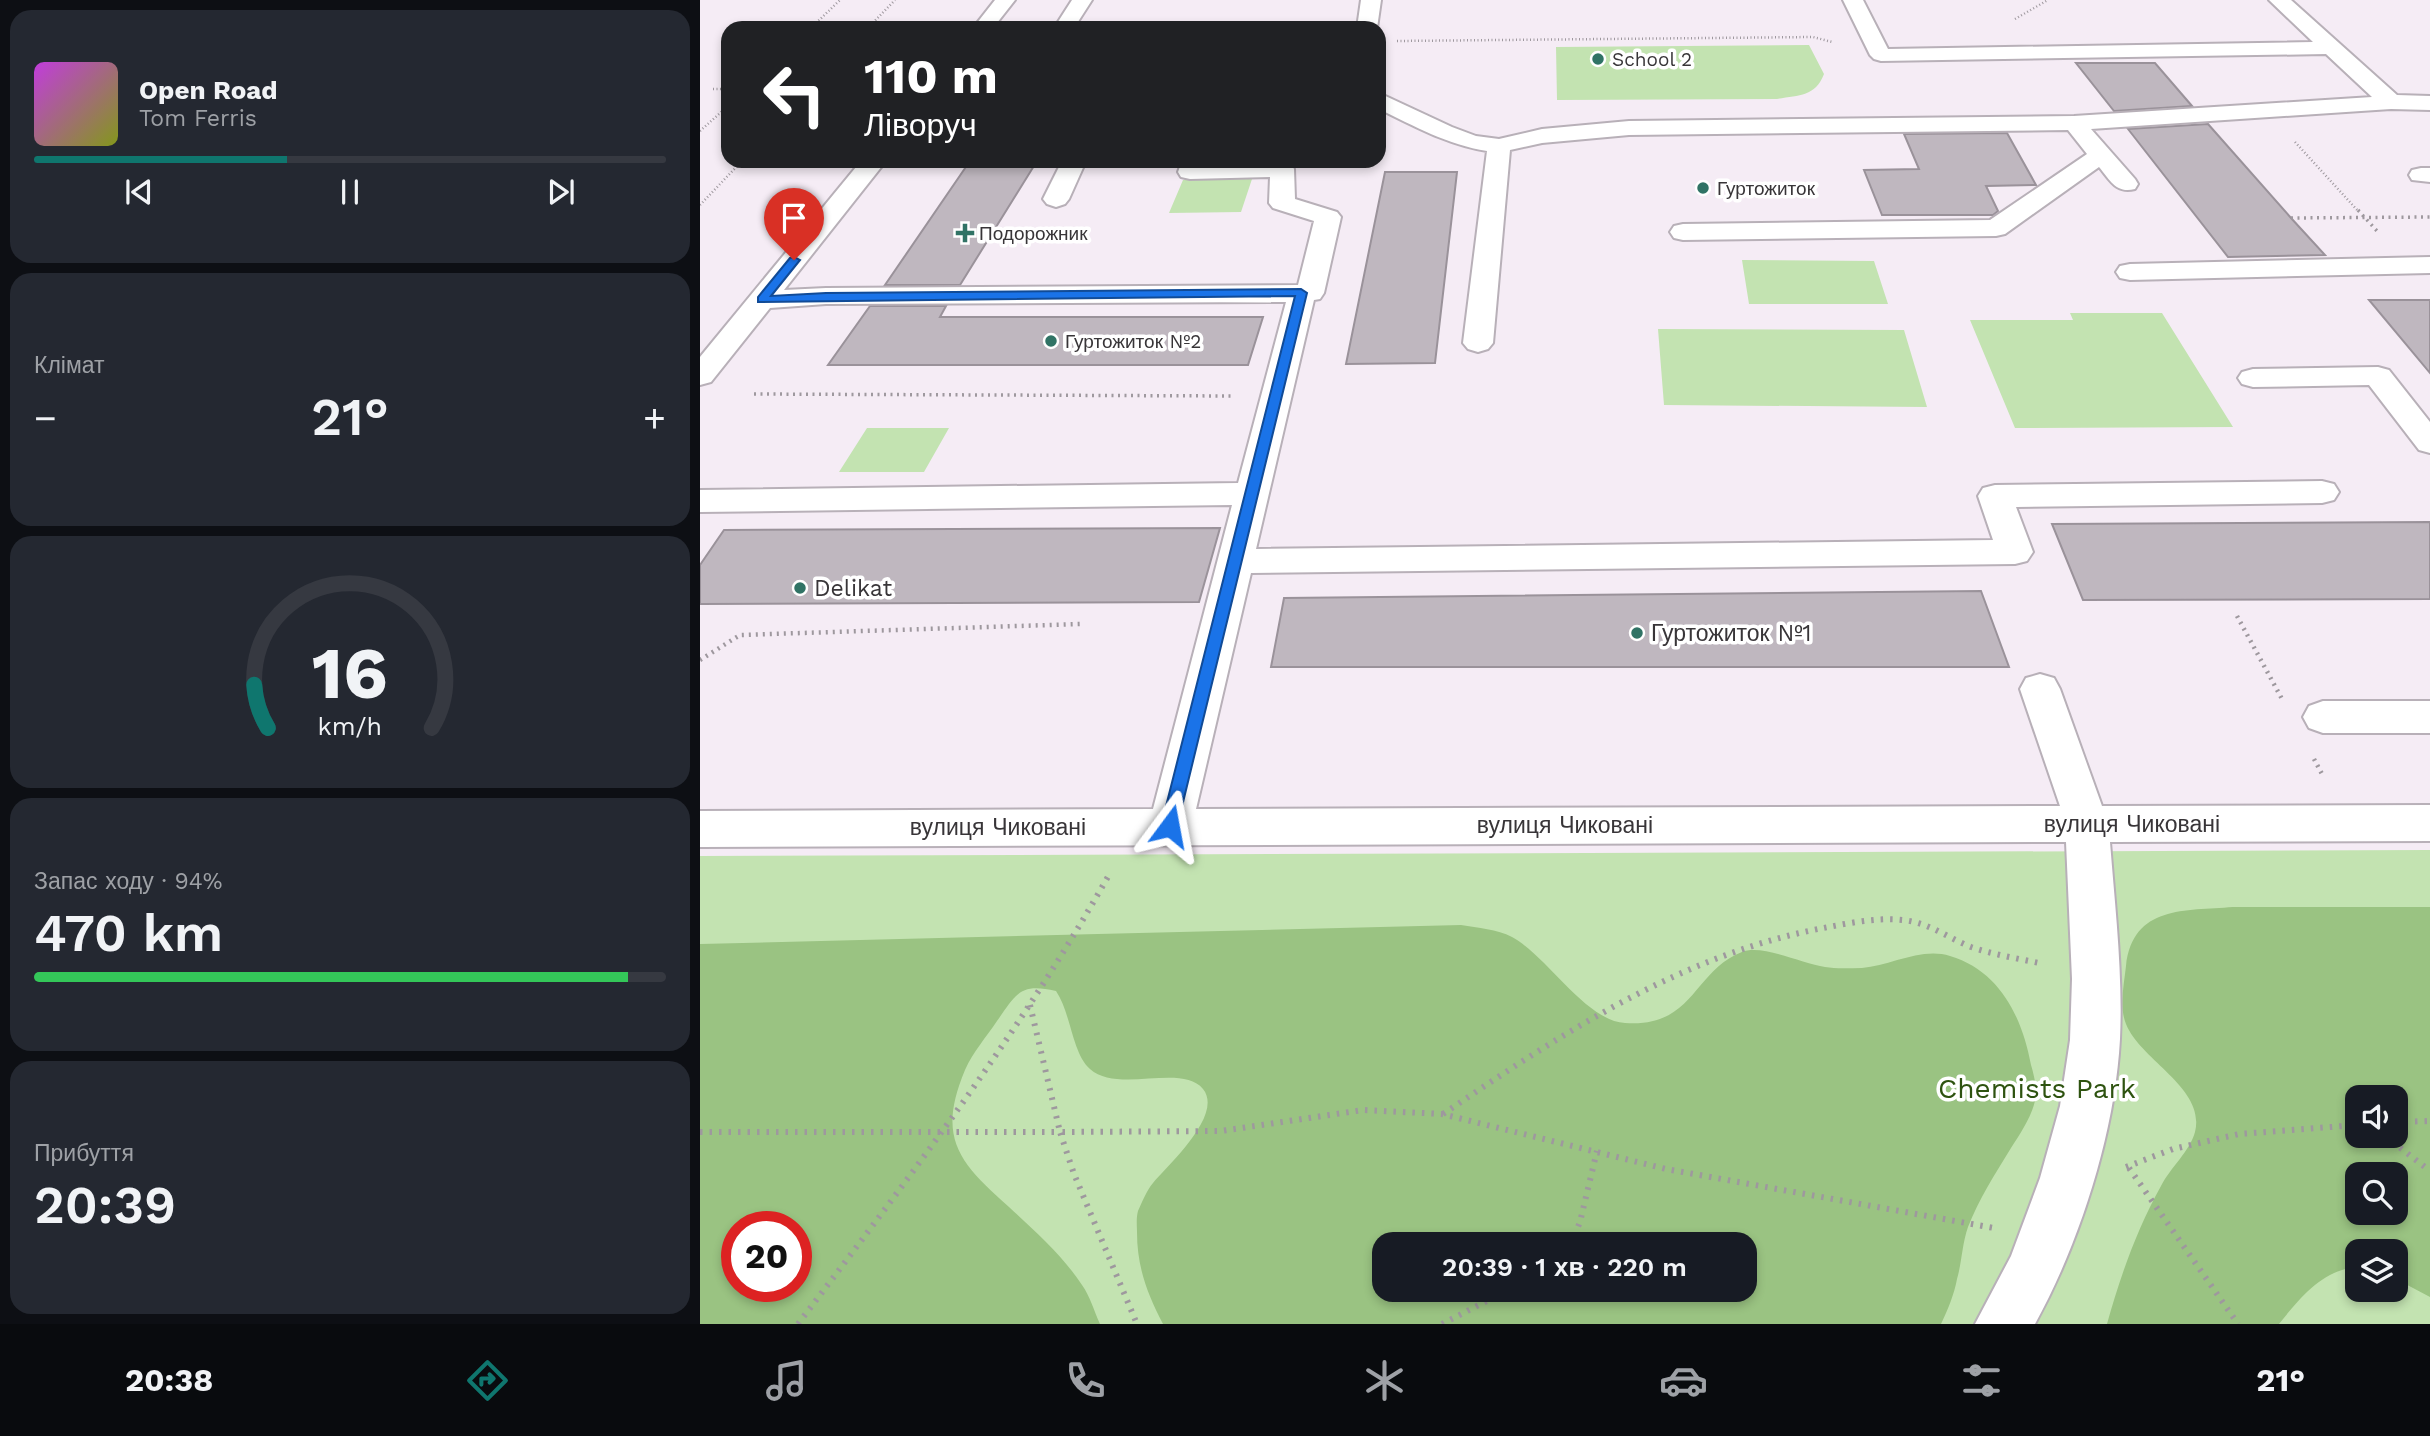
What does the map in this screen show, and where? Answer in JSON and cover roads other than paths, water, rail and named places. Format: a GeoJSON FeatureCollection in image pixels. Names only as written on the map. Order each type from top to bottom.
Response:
{"type":"FeatureCollection","features":[{"type":"Feature","properties":{"kind":"street"},"geometry":{"type":"LineString","coordinates":[[988,21],[1005,0]]}},
{"type":"Feature","properties":{"kind":"street"},"geometry":{"type":"LineString","coordinates":[[1068,21],[1082,0]]}},
{"type":"Feature","properties":{"kind":"street"},"geometry":{"type":"LineString","coordinates":[[1368,21],[1371,0]]}},
{"type":"Feature","properties":{"kind":"street"},"geometry":{"type":"LineString","coordinates":[[1853,0],[1881,55],[2332,48]]}},
{"type":"Feature","properties":{"kind":"street"},"geometry":{"type":"LineString","coordinates":[[2279,0],[2391,102]]}},
{"type":"Feature","properties":{"kind":"street"},"geometry":{"type":"LineString","coordinates":[[1386,103],[1472,142],[1499,146],[1542,136],[1629,128],[2074,123],[2391,102],[2430,103]]}},
{"type":"Feature","properties":{"kind":"street"},"geometry":{"type":"LineString","coordinates":[[2074,123],[2126,184]]}},
{"type":"Feature","properties":{"kind":"street"},"geometry":{"type":"LineString","coordinates":[[1478,343],[1499,146]]}},
{"type":"Feature","properties":{"kind":"street"},"geometry":{"type":"LineString","coordinates":[[1683,232],[1996,228],[2101,155]]}},
{"type":"Feature","properties":{"kind":"street"},"geometry":{"type":"LineString","coordinates":[[700,376],[868,168]]}},
{"type":"Feature","properties":{"kind":"street"},"geometry":{"type":"LineString","coordinates":[[1056,198],[1071,168]]}},
{"type":"Feature","properties":{"kind":"street"},"geometry":{"type":"LineString","coordinates":[[762,300],[826,296],[1310,293],[1328,216],[1282,203],[1282,169],[1190,172],[1191,168]]}},
{"type":"Feature","properties":{"kind":"street"},"geometry":{"type":"LineString","coordinates":[[2130,272],[2419,265]]}},
{"type":"Feature","properties":{"kind":"street"},"geometry":{"type":"LineString","coordinates":[[1170,826],[1301,293]]}},
{"type":"Feature","properties":{"kind":"street"},"geometry":{"type":"LineString","coordinates":[[2253,378],[2378,376],[2430,443]]}},
{"type":"Feature","properties":{"kind":"street"},"geometry":{"type":"LineString","coordinates":[[1234,561],[2015,552],[1995,496],[2322,492]]}},
{"type":"Feature","properties":{"kind":"street"},"geometry":{"type":"LineString","coordinates":[[700,501],[1251,494]]}},
{"type":"Feature","properties":{"kind":"street"},"geometry":{"type":"LineString","coordinates":[[2004,1324],[2033,1272],[2076,1147],[2086,1106],[2095,1040],[2096,974],[2087,824],[2040,690]]}},
{"type":"Feature","properties":{"kind":"street"},"geometry":{"type":"LineString","coordinates":[[2306,725],[2430,717]]}},
{"type":"Feature","properties":{"kind":"street","name":"вулиця Чиковані"},"geometry":{"type":"LineString","coordinates":[[700,828],[2430,823]]}},
{"type":"Feature","properties":{"kind":"place","name":"School 2"},"geometry":{"type":"Point","coordinates":[1598,59]}},
{"type":"Feature","properties":{"kind":"place","name":"Гуртожиток"},"geometry":{"type":"Point","coordinates":[1703,188]}},
{"type":"Feature","properties":{"kind":"place","name":"Подорожник"},"geometry":{"type":"Point","coordinates":[965,233]}},
{"type":"Feature","properties":{"kind":"place","name":"Гуртожиток №2"},"geometry":{"type":"Point","coordinates":[1051,341]}},
{"type":"Feature","properties":{"kind":"place","name":"Delikat"},"geometry":{"type":"Point","coordinates":[800,588]}},
{"type":"Feature","properties":{"kind":"place","name":"Гуртожиток №1"},"geometry":{"type":"Point","coordinates":[1637,633]}},
{"type":"Feature","properties":{"kind":"park label","name":"Chemists Park"},"geometry":{"type":"Point","coordinates":[2037,1088]}}]}
